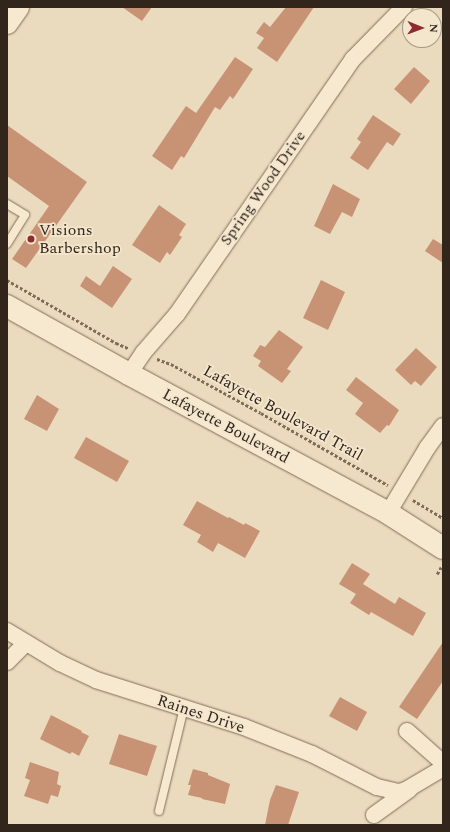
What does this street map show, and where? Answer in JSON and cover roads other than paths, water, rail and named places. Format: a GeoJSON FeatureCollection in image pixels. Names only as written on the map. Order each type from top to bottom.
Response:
{"type":"FeatureCollection","features":[{"type":"Feature","properties":{"kind":"main road"},"geometry":{"type":"LineString","coordinates":[[7,23],[18,7]]}},
{"type":"Feature","properties":{"kind":"main road","name":"Lafayette Boulevard"},"geometry":{"type":"LineString","coordinates":[[7,306],[129,374],[388,513],[442,557]]}},
{"type":"Feature","properties":{"kind":"street","name":"Spring Wood Drive"},"geometry":{"type":"LineString","coordinates":[[129,374],[143,354],[177,314],[353,60],[404,7]]}},
{"type":"Feature","properties":{"kind":"street"},"geometry":{"type":"LineString","coordinates":[[388,513],[437,433],[443,426]]}},
{"type":"Feature","properties":{"kind":"street","name":"Raines Drive"},"geometry":{"type":"LineString","coordinates":[[7,631],[60,664],[96,680],[125,691],[244,727],[312,754],[377,787],[399,792],[415,786]]}},
{"type":"Feature","properties":{"kind":"street"},"geometry":{"type":"LineString","coordinates":[[7,662],[26,643]]}},
{"type":"Feature","properties":{"kind":"street"},"geometry":{"type":"LineString","coordinates":[[407,731],[443,763]]}},
{"type":"Feature","properties":{"kind":"street"},"geometry":{"type":"LineString","coordinates":[[374,815],[443,768]]}},
{"type":"Feature","properties":{"kind":"lane"},"geometry":{"type":"LineString","coordinates":[[7,204],[25,215],[7,244]]}},
{"type":"Feature","properties":{"kind":"lane"},"geometry":{"type":"LineString","coordinates":[[160,811],[184,708]]}},
{"type":"Feature","properties":{"kind":"place","name":"Visions Barbershop"},"geometry":{"type":"Point","coordinates":[31,239]}}]}
